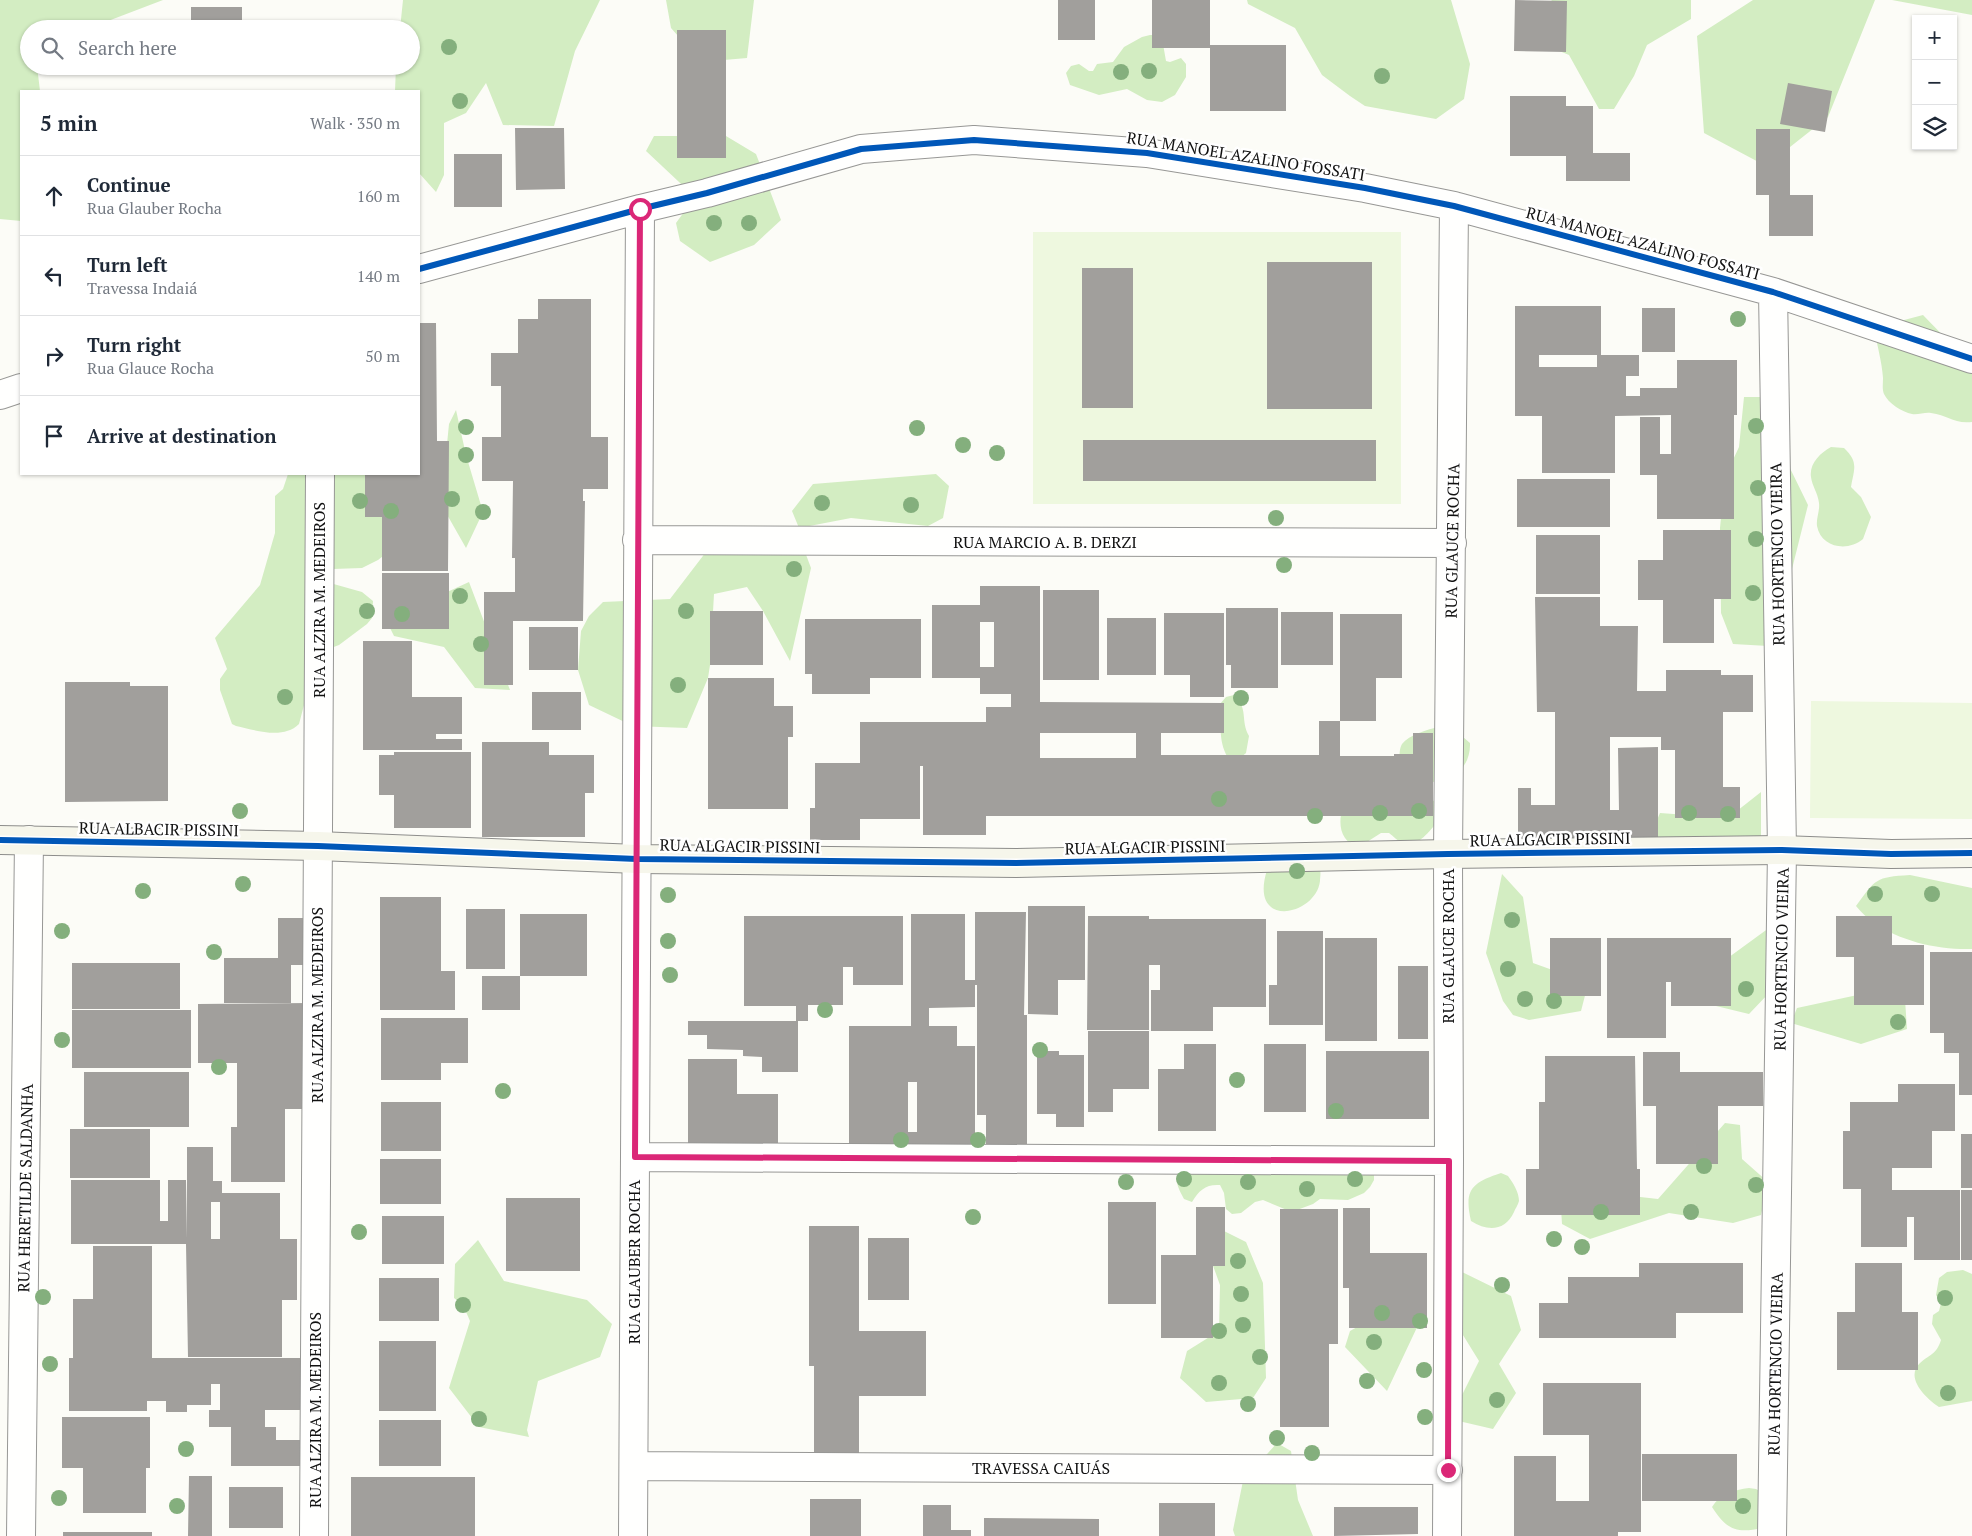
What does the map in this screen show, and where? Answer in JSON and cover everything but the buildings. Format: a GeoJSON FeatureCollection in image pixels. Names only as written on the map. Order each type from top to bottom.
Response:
{"type":"FeatureCollection","features":[{"type":"Feature","properties":{"kind":"street","name":"RUA MANOEL AZALINO FOSSATI"},"geometry":{"type":"LineString","coordinates":[[420,269],[640,209],[707,193],[861,149],[974,140],[1147,153],[1365,188],[1454,206],[1772,292],[1972,360]]}},
{"type":"Feature","properties":{"kind":"street","name":"RUA GLAUCE ROCHA"},"geometry":{"type":"LineString","coordinates":[[1447,1536],[1448,854],[1454,206]]}},
{"type":"Feature","properties":{"kind":"street","name":"RUA GLAUBER ROCHA"},"geometry":{"type":"LineString","coordinates":[[633,1536],[640,209]]}},
{"type":"Feature","properties":{"kind":"street","name":"RUA HORTENCIO VIEIRA"},"geometry":{"type":"LineString","coordinates":[[1772,292],[1782,850],[1772,1536]]}},
{"type":"Feature","properties":{"kind":"street"},"geometry":{"type":"LineString","coordinates":[[0,395],[20,388]]}},
{"type":"Feature","properties":{"kind":"street","name":"RUA ALZIRA M. MEDEIROS"},"geometry":{"type":"LineString","coordinates":[[314,1536],[320,475]]}},
{"type":"Feature","properties":{"kind":"street","name":"RUA MARCIO A. B. DERZI"},"geometry":{"type":"LineString","coordinates":[[637,540],[1452,543]]}},
{"type":"Feature","properties":{"kind":"street","name":"RUA ALBACIR PISSINI"},"geometry":{"type":"LineString","coordinates":[[0,840],[318,846]]}},
{"type":"Feature","properties":{"kind":"street","name":"RUA HERETILDE SALDANHA"},"geometry":{"type":"LineString","coordinates":[[21,1536],[29,840]]}},
{"type":"Feature","properties":{"kind":"street","name":"RUA ALGACIR PISSINI"},"geometry":{"type":"LineString","coordinates":[[318,846],[637,859],[1016,863],[1448,854],[1782,850],[1891,854],[1972,853]]}},
{"type":"Feature","properties":{"kind":"street"},"geometry":{"type":"LineString","coordinates":[[635,1157],[1449,1161]]}},
{"type":"Feature","properties":{"kind":"street","name":"TRAVESSA CAIUÁS"},"geometry":{"type":"LineString","coordinates":[[634,1466],[1448,1470]]}},
{"type":"Feature","properties":{"kind":"green space"},"geometry":{"type":"Polygon","coordinates":[[[0,0],[163,0],[111,20],[20,20],[20,75],[38,75],[40,90],[20,90],[20,221],[0,219],[0,0]]]}},
{"type":"Feature","properties":{"kind":"green space"},"geometry":{"type":"Polygon","coordinates":[[[403,0],[600,0],[575,51],[554,126],[503,125],[486,83],[466,113],[444,123],[444,175],[436,192],[420,174],[420,90],[395,90],[396,75],[420,75],[420,20],[401,20],[403,0]]]}},
{"type":"Feature","properties":{"kind":"green space"},"geometry":{"type":"Polygon","coordinates":[[[666,0],[754,0],[747,58],[701,62],[671,28],[666,0]]]}},
{"type":"Feature","properties":{"kind":"green space"},"geometry":{"type":"Polygon","coordinates":[[[1247,0],[1451,0],[1470,64],[1464,99],[1436,119],[1365,106],[1322,75],[1295,28],[1248,4],[1247,0]]]}},
{"type":"Feature","properties":{"kind":"green space"},"geometry":{"type":"Polygon","coordinates":[[[1552,0],[1691,0],[1691,19],[1647,45],[1634,76],[1614,109],[1599,109],[1569,55],[1521,35],[1552,0]]]}},
{"type":"Feature","properties":{"kind":"green space"},"geometry":{"type":"Polygon","coordinates":[[[1753,0],[1875,0],[1828,117],[1766,166],[1704,133],[1697,36],[1753,0]]]}},
{"type":"Feature","properties":{"kind":"green space"},"geometry":{"type":"Polygon","coordinates":[[[1892,0],[1972,0],[1972,15],[1892,0]]]}},
{"type":"Feature","properties":{"kind":"green space"},"geometry":{"type":"Polygon","coordinates":[[[1154,35],[1163,44],[1166,61],[1170,62],[1181,58],[1186,64],[1186,77],[1175,95],[1162,102],[1147,100],[1127,89],[1099,95],[1070,85],[1066,73],[1071,66],[1079,64],[1089,71],[1093,71],[1097,64],[1113,62],[1124,47],[1142,37],[1154,35]]]}},
{"type":"Feature","properties":{"kind":"green space"},"geometry":{"type":"Polygon","coordinates":[[[654,136],[726,136],[756,154],[781,220],[754,245],[710,262],[680,241],[676,223],[695,197],[646,151],[654,136]]]}},
{"type":"Feature","properties":{"kind":"green space"},"geometry":{"type":"Polygon","coordinates":[[[1033,232],[1401,232],[1401,504],[1033,504],[1033,232]]]}},
{"type":"Feature","properties":{"kind":"green space"},"geometry":{"type":"Polygon","coordinates":[[[1923,315],[1957,350],[1972,351],[1972,422],[1955,421],[1931,413],[1908,413],[1892,404],[1884,394],[1882,366],[1874,328],[1923,315]]]}},
{"type":"Feature","properties":{"kind":"green space"},"geometry":{"type":"Polygon","coordinates":[[[1744,397],[1762,397],[1785,458],[1808,505],[1791,573],[1792,621],[1768,646],[1733,644],[1721,613],[1720,528],[1725,477],[1739,447],[1744,397]]]}},
{"type":"Feature","properties":{"kind":"green space"},"geometry":{"type":"Polygon","coordinates":[[[456,410],[466,455],[483,512],[466,548],[441,504],[449,424],[456,410]]]}},
{"type":"Feature","properties":{"kind":"green space"},"geometry":{"type":"Polygon","coordinates":[[[1831,447],[1844,448],[1852,457],[1854,470],[1851,487],[1861,497],[1871,517],[1863,539],[1850,546],[1836,546],[1829,543],[1824,539],[1817,526],[1819,503],[1811,472],[1816,459],[1831,447]]]}},
{"type":"Feature","properties":{"kind":"green space"},"geometry":{"type":"Polygon","coordinates":[[[936,474],[949,486],[943,518],[928,526],[851,518],[799,528],[792,511],[813,484],[936,474]]]}},
{"type":"Feature","properties":{"kind":"green space"},"geometry":{"type":"Polygon","coordinates":[[[288,475],[410,475],[400,543],[378,560],[362,568],[333,569],[330,583],[362,592],[373,601],[372,618],[339,645],[331,648],[308,690],[299,724],[285,732],[277,733],[252,730],[232,724],[220,690],[220,679],[227,669],[215,638],[260,585],[275,533],[275,496],[283,489],[288,475]]]}},
{"type":"Feature","properties":{"kind":"green space"},"geometry":{"type":"Polygon","coordinates":[[[709,548],[805,552],[811,568],[790,661],[763,611],[747,587],[714,594],[708,678],[687,728],[633,726],[589,705],[578,670],[581,631],[589,616],[603,602],[670,599],[709,548]]]}},
{"type":"Feature","properties":{"kind":"green space"},"geometry":{"type":"Polygon","coordinates":[[[469,582],[510,690],[475,688],[444,647],[394,636],[386,620],[469,582]]]}},
{"type":"Feature","properties":{"kind":"green space"},"geometry":{"type":"Polygon","coordinates":[[[1234,695],[1239,700],[1243,710],[1246,730],[1249,736],[1246,753],[1239,759],[1230,761],[1223,747],[1220,704],[1226,697],[1234,695]]]}},
{"type":"Feature","properties":{"kind":"green space"},"geometry":{"type":"Polygon","coordinates":[[[1811,701],[1972,703],[1972,819],[1810,818],[1811,701]]]}},
{"type":"Feature","properties":{"kind":"green space"},"geometry":{"type":"Polygon","coordinates":[[[1439,727],[1463,737],[1470,743],[1467,760],[1457,773],[1450,777],[1434,782],[1425,782],[1399,760],[1400,748],[1405,741],[1414,735],[1439,727]]]}},
{"type":"Feature","properties":{"kind":"green space"},"geometry":{"type":"Polygon","coordinates":[[[1761,792],[1761,842],[1657,844],[1654,827],[1660,813],[1728,818],[1761,792]]]}},
{"type":"Feature","properties":{"kind":"green space"},"geometry":{"type":"Polygon","coordinates":[[[1431,799],[1438,804],[1439,820],[1418,841],[1408,844],[1402,843],[1389,833],[1381,833],[1359,847],[1353,845],[1344,837],[1340,820],[1343,808],[1431,799]]]}},
{"type":"Feature","properties":{"kind":"green space"},"geometry":{"type":"Polygon","coordinates":[[[1312,857],[1320,871],[1320,881],[1316,893],[1296,909],[1285,911],[1274,909],[1267,902],[1264,889],[1267,870],[1312,857]]]}},
{"type":"Feature","properties":{"kind":"green space"},"geometry":{"type":"Polygon","coordinates":[[[1502,874],[1523,897],[1533,963],[1589,980],[1581,1011],[1529,1020],[1513,1015],[1503,1001],[1486,953],[1502,874]]]}},
{"type":"Feature","properties":{"kind":"green space"},"geometry":{"type":"Polygon","coordinates":[[[1910,875],[1972,888],[1972,949],[1947,948],[1908,940],[1873,922],[1856,906],[1877,881],[1890,877],[1910,875]]]}},
{"type":"Feature","properties":{"kind":"green space"},"geometry":{"type":"Polygon","coordinates":[[[1773,925],[1790,971],[1749,1014],[1716,1006],[1699,979],[1773,925]]]}},
{"type":"Feature","properties":{"kind":"green space"},"geometry":{"type":"Polygon","coordinates":[[[1904,985],[1907,1029],[1861,1044],[1791,1023],[1797,1008],[1904,985]]]}},
{"type":"Feature","properties":{"kind":"green space"},"geometry":{"type":"Polygon","coordinates":[[[1725,1123],[1740,1125],[1742,1159],[1768,1182],[1761,1215],[1733,1223],[1669,1213],[1590,1239],[1562,1224],[1561,1208],[1587,1191],[1658,1199],[1725,1123]]]}},
{"type":"Feature","properties":{"kind":"green space"},"geometry":{"type":"Polygon","coordinates":[[[1188,1161],[1374,1168],[1374,1180],[1364,1193],[1348,1200],[1320,1199],[1297,1210],[1287,1210],[1263,1200],[1255,1202],[1241,1213],[1232,1214],[1226,1209],[1224,1193],[1220,1185],[1203,1189],[1192,1202],[1184,1199],[1178,1187],[1177,1179],[1188,1161]]]}},
{"type":"Feature","properties":{"kind":"green space"},"geometry":{"type":"Polygon","coordinates":[[[1501,1173],[1508,1176],[1514,1185],[1519,1198],[1518,1204],[1510,1218],[1501,1226],[1490,1228],[1477,1225],[1471,1221],[1469,1210],[1472,1189],[1483,1180],[1501,1173]]]}},
{"type":"Feature","properties":{"kind":"green space"},"geometry":{"type":"Polygon","coordinates":[[[1224,1231],[1246,1242],[1263,1283],[1266,1378],[1253,1398],[1206,1402],[1180,1378],[1187,1351],[1219,1331],[1220,1285],[1207,1249],[1224,1231]]]}},
{"type":"Feature","properties":{"kind":"green space"},"geometry":{"type":"Polygon","coordinates":[[[478,1240],[504,1281],[587,1300],[612,1324],[600,1357],[538,1381],[527,1430],[529,1437],[479,1427],[449,1388],[470,1321],[463,1305],[454,1298],[455,1264],[478,1240]]]}},
{"type":"Feature","properties":{"kind":"green space"},"geometry":{"type":"Polygon","coordinates":[[[1458,1270],[1511,1296],[1521,1330],[1499,1364],[1516,1393],[1493,1429],[1450,1419],[1479,1361],[1450,1314],[1458,1270]]]}},
{"type":"Feature","properties":{"kind":"green space"},"geometry":{"type":"Polygon","coordinates":[[[1963,1270],[1972,1274],[1972,1401],[1939,1407],[1923,1394],[1919,1388],[1915,1375],[1916,1369],[1920,1363],[1935,1351],[1941,1340],[1932,1324],[1933,1315],[1939,1311],[1941,1303],[1936,1295],[1939,1278],[1947,1272],[1963,1270]]]}},
{"type":"Feature","properties":{"kind":"green space"},"geometry":{"type":"Polygon","coordinates":[[[1382,1313],[1420,1321],[1387,1391],[1345,1347],[1350,1331],[1382,1313]]]}},
{"type":"Feature","properties":{"kind":"green space"},"geometry":{"type":"Polygon","coordinates":[[[1277,1443],[1291,1451],[1298,1500],[1313,1536],[1235,1536],[1233,1530],[1243,1481],[1277,1443]]]}},
{"type":"Feature","properties":{"kind":"green space"},"geometry":{"type":"Polygon","coordinates":[[[1749,1488],[1756,1489],[1770,1497],[1762,1528],[1738,1530],[1732,1528],[1722,1520],[1712,1507],[1728,1493],[1749,1488]]]}},
{"type":"Feature","properties":{"kind":"cycle path"},"geometry":{"type":"LineString","coordinates":[[420,269],[640,209],[707,193],[861,149],[974,140],[1147,153],[1365,188],[1454,206],[1773,292],[1972,359]]}},
{"type":"Feature","properties":{"kind":"cycle path"},"geometry":{"type":"LineString","coordinates":[[0,840],[318,846],[637,859],[1016,863],[1448,854],[1782,850],[1891,854],[1972,853]]}},
{"type":"Feature","properties":{"kind":"route"},"geometry":{"type":"LineString","coordinates":[[640,209],[635,1157],[1449,1161],[1448,1470]]}}]}
